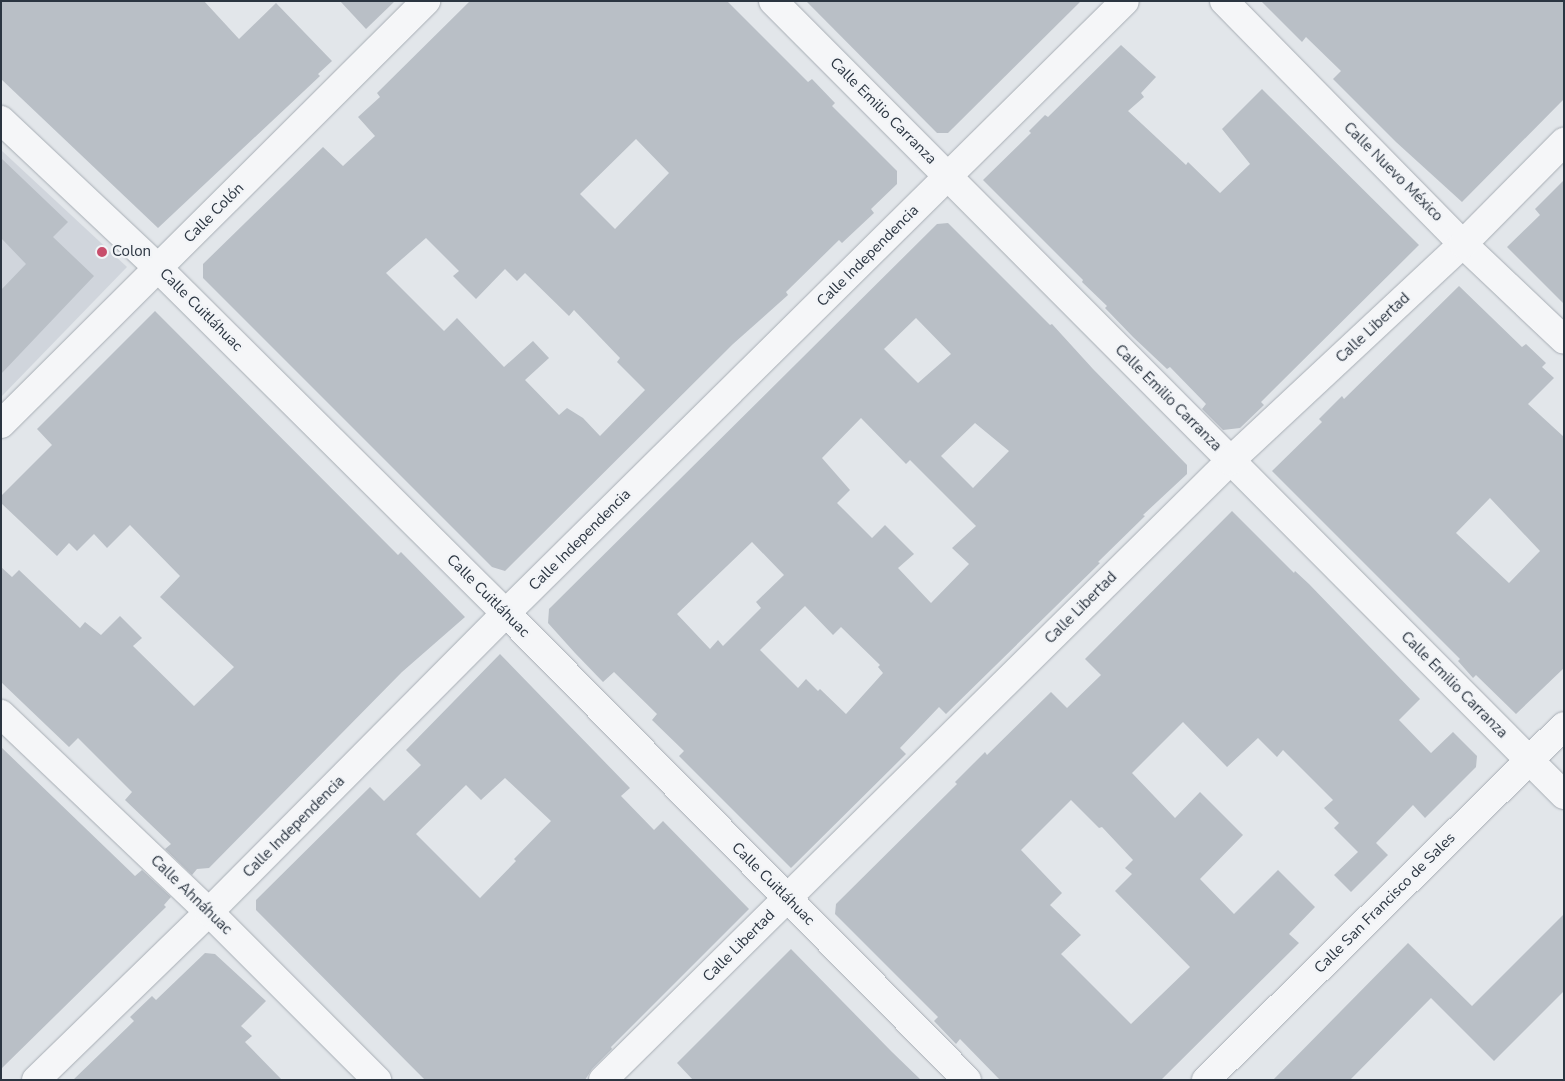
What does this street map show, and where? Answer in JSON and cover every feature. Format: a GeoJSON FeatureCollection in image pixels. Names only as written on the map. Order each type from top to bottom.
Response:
{"type":"FeatureCollection","features":[{"type":"Feature","properties":{"kind":"street","name":"Calle Colón"},"geometry":{"type":"LineString","coordinates":[[1,424],[426,1]]}},
{"type":"Feature","properties":{"kind":"street","name":"Calle Emilio Carranza"},"geometry":{"type":"LineString","coordinates":[[773,1],[949,176],[1230,462],[1564,794]]}},
{"type":"Feature","properties":{"kind":"street","name":"Calle Independencia"},"geometry":{"type":"LineString","coordinates":[[36,1080],[210,912],[506,613],[1125,1]]}},
{"type":"Feature","properties":{"kind":"street","name":"Calle Nuevo México"},"geometry":{"type":"LineString","coordinates":[[1224,1],[1463,244],[1564,340]]}},
{"type":"Feature","properties":{"kind":"street","name":"Calle Cuitláhuac"},"geometry":{"type":"LineString","coordinates":[[1,120],[158,268],[506,613],[967,1080]]}},
{"type":"Feature","properties":{"kind":"street","name":"Calle Libertad"},"geometry":{"type":"LineString","coordinates":[[603,1080],[1230,462],[1463,244],[1564,142]]}},
{"type":"Feature","properties":{"kind":"street","name":"Calle Ahnáhuac"},"geometry":{"type":"LineString","coordinates":[[1,714],[210,912],[377,1080]]}},
{"type":"Feature","properties":{"kind":"street","name":"Calle San Francisco de Sales"},"geometry":{"type":"LineString","coordinates":[[1206,1080],[1564,726]]}},
{"type":"Feature","properties":{"kind":"shaded area"},"geometry":{"type":"Polygon","coordinates":[[[1,150],[127,267],[1,397],[1,150]]]}},
{"type":"Feature","properties":{"kind":"building"},"geometry":{"type":"Polygon","coordinates":[[[1,1],[204,1],[239,39],[276,3],[332,61],[318,74],[320,76],[158,228],[1,79],[1,1]]]}},
{"type":"Feature","properties":{"kind":"building"},"geometry":{"type":"Polygon","coordinates":[[[340,1],[395,1],[366,29],[340,1]]]}},
{"type":"Feature","properties":{"kind":"building"},"geometry":{"type":"Polygon","coordinates":[[[470,1],[727,1],[808,82],[812,79],[835,103],[832,106],[897,171],[897,184],[871,209],[874,213],[842,243],[839,240],[786,292],[788,295],[733,344],[505,571],[492,567],[203,278],[203,264],[323,147],[343,166],[375,136],[358,117],[380,97],[377,93],[470,1]],[[636,139],[580,194],[615,229],[669,173],[636,139]],[[426,238],[386,273],[444,331],[457,318],[504,367],[533,341],[549,358],[525,380],[559,415],[567,408],[583,418],[600,436],[645,390],[617,362],[620,358],[574,310],[569,316],[525,273],[517,281],[505,269],[476,299],[453,276],[459,271],[426,238]]]}},
{"type":"Feature","properties":{"kind":"building"},"geometry":{"type":"Polygon","coordinates":[[[806,1],[1081,1],[948,133],[937,133],[806,1]]]}},
{"type":"Feature","properties":{"kind":"building"},"geometry":{"type":"Polygon","coordinates":[[[1261,1],[1564,1],[1564,99],[1462,202],[1396,142],[1333,79],[1341,71],[1306,37],[1302,42],[1261,1]]]}},
{"type":"Feature","properties":{"kind":"building"},"geometry":{"type":"Polygon","coordinates":[[[1121,45],[1156,77],[1141,93],[1144,97],[1128,111],[1186,165],[1188,162],[1220,193],[1250,164],[1222,129],[1262,89],[1419,245],[1261,402],[1264,405],[1240,428],[1223,430],[1202,409],[1206,404],[1170,367],[1167,369],[1133,337],[1105,308],[1107,306],[1082,282],[1083,280],[983,180],[1031,133],[1029,131],[1045,115],[1048,117],[1121,45]]]}},
{"type":"Feature","properties":{"kind":"building"},"geometry":{"type":"Polygon","coordinates":[[[1,158],[68,222],[53,237],[94,276],[1,374],[1,290],[26,264],[1,238],[1,158]]]}},
{"type":"Feature","properties":{"kind":"building"},"geometry":{"type":"Polygon","coordinates":[[[1564,180],[1564,304],[1507,247],[1540,215],[1535,209],[1564,180]]]}},
{"type":"Feature","properties":{"kind":"building"},"geometry":{"type":"Polygon","coordinates":[[[948,223],[1050,325],[1052,324],[1093,369],[1187,465],[1187,474],[1143,515],[1145,516],[1098,562],[1100,563],[946,714],[939,707],[900,748],[906,754],[791,868],[679,756],[684,751],[652,720],[657,714],[614,672],[603,682],[575,653],[548,623],[549,609],[937,224],[948,223]],[[916,318],[884,349],[918,383],[951,354],[916,318]],[[861,418],[822,458],[850,490],[837,503],[872,538],[885,525],[914,554],[898,568],[931,603],[969,564],[952,548],[976,526],[910,460],[906,464],[861,418]],[[975,423],[941,456],[973,488],[1009,451],[975,423]],[[752,542],[677,614],[710,649],[718,640],[723,646],[761,608],[756,602],[784,575],[752,542]],[[805,606],[760,650],[798,688],[806,679],[818,691],[820,689],[846,714],[883,673],[878,667],[880,665],[841,627],[833,635],[805,606]]]}},
{"type":"Feature","properties":{"kind":"building"},"geometry":{"type":"Polygon","coordinates":[[[1459,286],[1522,347],[1526,344],[1546,363],[1542,367],[1554,378],[1528,404],[1564,437],[1564,668],[1516,714],[1476,675],[1473,678],[1458,661],[1460,659],[1272,471],[1322,422],[1319,419],[1342,396],[1344,399],[1459,286]],[[1490,498],[1456,533],[1509,583],[1540,551],[1490,498]]]}},
{"type":"Feature","properties":{"kind":"building"},"geometry":{"type":"Polygon","coordinates":[[[155,311],[398,555],[401,552],[465,617],[402,672],[209,868],[197,869],[192,875],[165,849],[171,844],[125,800],[132,792],[78,738],[69,747],[1,682],[1,567],[12,577],[19,570],[80,628],[85,622],[101,635],[120,616],[142,638],[133,646],[194,706],[234,667],[160,597],[180,576],[130,525],[107,548],[94,534],[77,551],[69,543],[57,556],[1,503],[1,496],[52,445],[37,429],[155,311]]]}},
{"type":"Feature","properties":{"kind":"building"},"geometry":{"type":"Polygon","coordinates":[[[1232,511],[1294,573],[1295,571],[1309,584],[1420,699],[1399,720],[1431,753],[1453,732],[1477,756],[1476,767],[1425,818],[1413,805],[1376,843],[1388,855],[1351,892],[1334,875],[1358,852],[1334,828],[1339,823],[1324,808],[1333,800],[1283,750],[1277,757],[1258,738],[1227,767],[1183,722],[1132,773],[1175,818],[1200,792],[1243,835],[1200,879],[1234,914],[1278,870],[1315,907],[1289,934],[1299,943],[1161,1080],[1000,1080],[960,1039],[956,1044],[934,1021],[938,1017],[835,914],[836,904],[957,784],[955,782],[985,752],[987,755],[1051,692],[1067,708],[1101,675],[1085,659],[1232,511]],[[1071,800],[1021,850],[1062,893],[1050,905],[1081,935],[1061,954],[1131,1024],[1190,967],[1115,891],[1132,874],[1125,868],[1133,860],[1102,827],[1099,828],[1071,800]]]}},
{"type":"Feature","properties":{"kind":"building"},"geometry":{"type":"Polygon","coordinates":[[[500,654],[630,788],[621,796],[654,830],[663,821],[749,909],[611,1047],[612,1049],[592,1069],[585,1080],[425,1080],[256,910],[256,900],[370,787],[384,801],[421,765],[406,750],[500,654]],[[505,778],[481,800],[466,785],[416,834],[480,898],[551,821],[505,778]]]}},
{"type":"Feature","properties":{"kind":"building"},"geometry":{"type":"Polygon","coordinates":[[[1,747],[135,876],[142,870],[171,897],[164,905],[166,907],[1,1069],[1,747]]]}},
{"type":"Feature","properties":{"kind":"building"},"geometry":{"type":"Polygon","coordinates":[[[1564,914],[1564,991],[1494,1061],[1431,998],[1350,1080],[1273,1080],[1408,943],[1472,1006],[1564,914]]]}},
{"type":"Feature","properties":{"kind":"building"},"geometry":{"type":"Polygon","coordinates":[[[791,949],[921,1080],[693,1080],[677,1063],[791,949]]]}},
{"type":"Feature","properties":{"kind":"building"},"geometry":{"type":"Polygon","coordinates":[[[205,953],[215,954],[266,1001],[241,1026],[252,1036],[245,1042],[282,1080],[73,1080],[134,1021],[130,1017],[152,996],[156,1000],[205,953]]]}},
{"type":"Feature","properties":{"kind":"place","name":"Colon"},"geometry":{"type":"Point","coordinates":[102,252]}}]}
